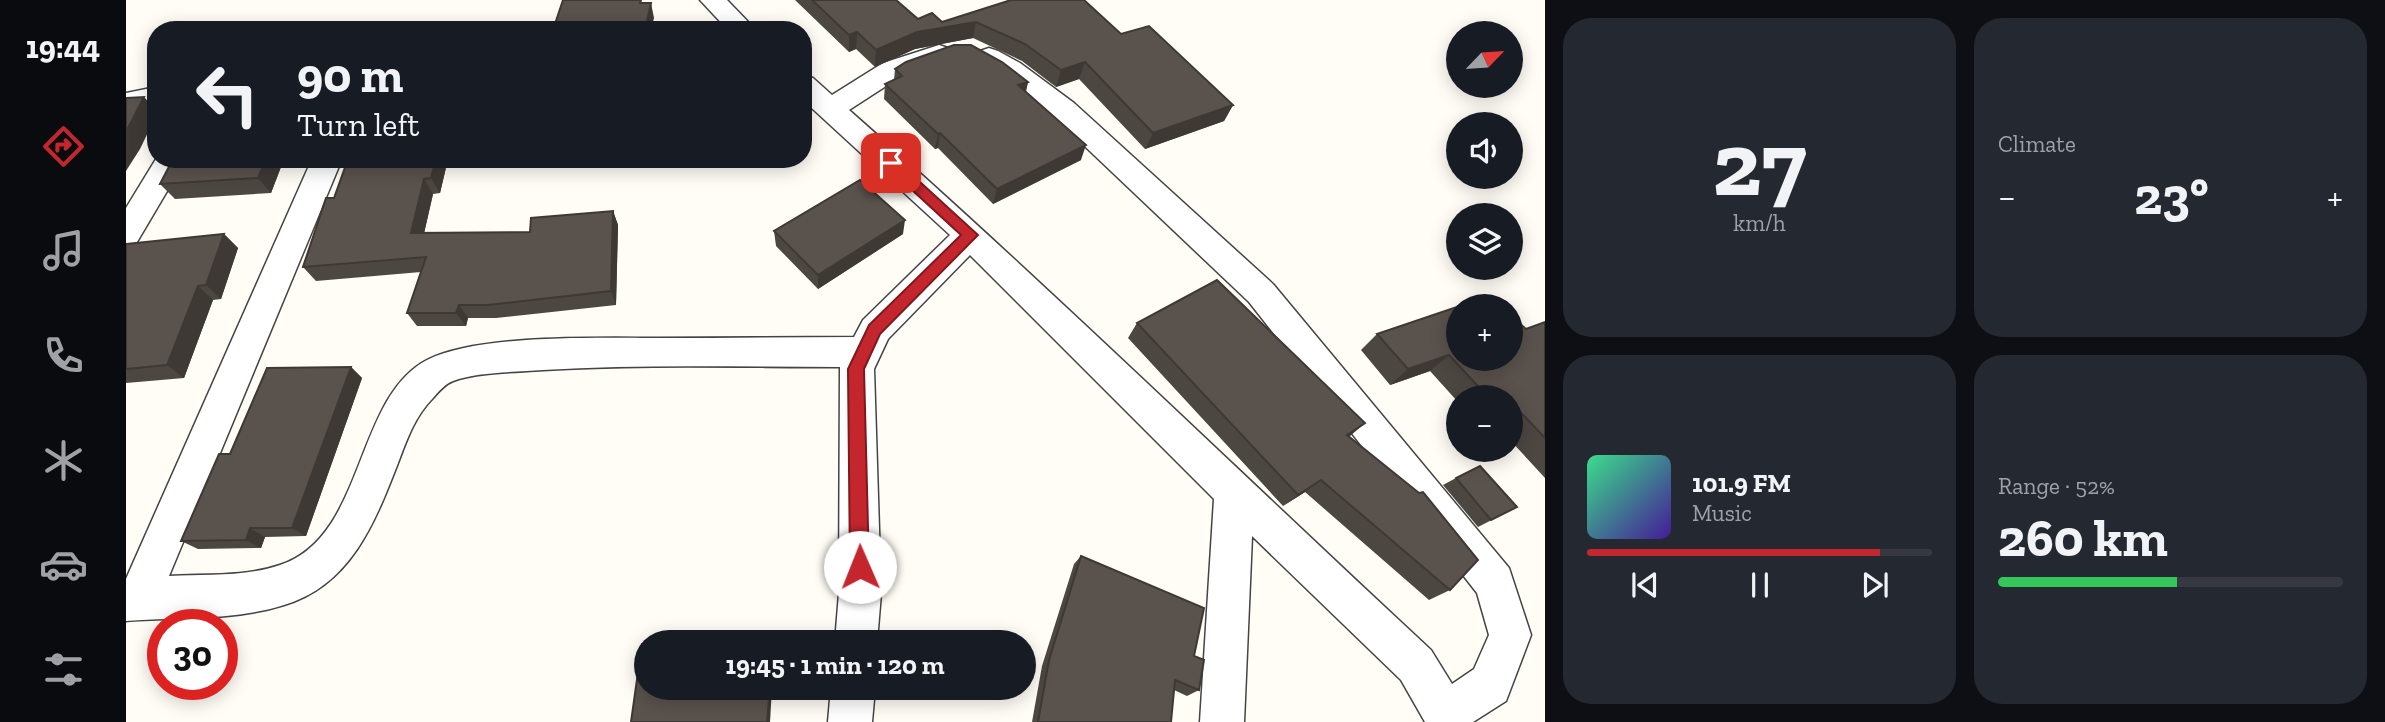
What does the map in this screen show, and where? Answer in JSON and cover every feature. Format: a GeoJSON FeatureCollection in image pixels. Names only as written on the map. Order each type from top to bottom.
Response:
{"type":"FeatureCollection","features":[{"type":"Feature","properties":{"kind":"street"},"geometry":{"type":"LineString","coordinates":[[713,0],[735,21]]}},
{"type":"Feature","properties":{"kind":"street"},"geometry":{"type":"LineString","coordinates":[[812,92],[970,235],[1234,494],[1416,665],[1449,718],[1490,685],[1510,635],[1494,582],[1261,293],[1064,110],[1010,69],[973,48],[950,50],[893,69],[831,109]]}},
{"type":"Feature","properties":{"kind":"street"},"geometry":{"type":"LineString","coordinates":[[126,102],[147,98]]}},
{"type":"Feature","properties":{"kind":"street"},"geometry":{"type":"LineString","coordinates":[[126,234],[166,168]]}},
{"type":"Feature","properties":{"kind":"street"},"geometry":{"type":"LineString","coordinates":[[323,168],[133,600],[254,593],[297,582],[323,564],[349,533],[366,501],[403,407],[416,389],[438,371],[461,365],[541,354],[864,352]]}},
{"type":"Feature","properties":{"kind":"street"},"geometry":{"type":"LineString","coordinates":[[857,630],[860,593],[856,369],[874,330],[970,235]]}},
{"type":"Feature","properties":{"kind":"street"},"geometry":{"type":"LineString","coordinates":[[1222,722],[1234,494]]}},
{"type":"Feature","properties":{"kind":"street"},"geometry":{"type":"LineString","coordinates":[[850,722],[852,700]]}},
{"type":"Feature","properties":{"kind":"building"},"geometry":{"type":"Polygon","coordinates":[[[563,0],[641,0],[640,3],[651,3],[647,21],[556,21],[563,0]]]}},
{"type":"Feature","properties":{"kind":"building"},"geometry":{"type":"Polygon","coordinates":[[[812,0],[896,0],[918,19],[932,13],[942,22],[1011,0],[1084,0],[1121,34],[1149,26],[1233,105],[1153,133],[1085,62],[1061,70],[1025,44],[976,22],[917,32],[876,50],[857,32],[849,35],[812,0]]]}},
{"type":"Feature","properties":{"kind":"building"},"geometry":{"type":"Polygon","coordinates":[[[954,45],[971,45],[1002,62],[1028,82],[1018,85],[1086,145],[997,189],[885,84],[902,76],[895,69],[906,62],[954,45]]]}},
{"type":"Feature","properties":{"kind":"building"},"geometry":{"type":"Polygon","coordinates":[[[144,97],[126,132],[126,98],[144,97]]]}},
{"type":"Feature","properties":{"kind":"building"},"geometry":{"type":"Polygon","coordinates":[[[168,168],[262,168],[258,178],[160,184],[168,168]]]}},
{"type":"Feature","properties":{"kind":"building"},"geometry":{"type":"Polygon","coordinates":[[[345,168],[434,168],[431,178],[424,179],[411,233],[530,232],[531,218],[613,211],[611,291],[488,305],[459,305],[456,313],[407,313],[426,257],[303,267],[326,198],[334,198],[345,168]]]}},
{"type":"Feature","properties":{"kind":"building"},"geometry":{"type":"Polygon","coordinates":[[[860,180],[905,220],[818,275],[774,231],[860,180]]]}},
{"type":"Feature","properties":{"kind":"building"},"geometry":{"type":"Polygon","coordinates":[[[224,234],[206,285],[198,286],[167,365],[126,369],[126,244],[224,234]]]}},
{"type":"Feature","properties":{"kind":"building"},"geometry":{"type":"Polygon","coordinates":[[[1217,280],[1365,423],[1347,435],[1419,493],[1423,492],[1478,560],[1450,590],[1321,480],[1298,495],[1137,323],[1217,280]]]}},
{"type":"Feature","properties":{"kind":"building"},"geometry":{"type":"Polygon","coordinates":[[[1446,311],[1446,356],[1408,369],[1377,334],[1446,311]]]}},
{"type":"Feature","properties":{"kind":"building"},"geometry":{"type":"Polygon","coordinates":[[[1545,322],[1545,438],[1523,415],[1523,385],[1477,385],[1464,371],[1523,371],[1523,326],[1526,329],[1545,322]]]}},
{"type":"Feature","properties":{"kind":"building"},"geometry":{"type":"Polygon","coordinates":[[[351,367],[292,528],[250,528],[246,540],[181,541],[219,454],[230,454],[267,368],[351,367]]]}},
{"type":"Feature","properties":{"kind":"building"},"geometry":{"type":"Polygon","coordinates":[[[1480,466],[1517,507],[1491,520],[1456,478],[1480,466]]]}},
{"type":"Feature","properties":{"kind":"building"},"geometry":{"type":"Polygon","coordinates":[[[1081,556],[1204,608],[1194,656],[1204,660],[1199,690],[1175,680],[1171,722],[1038,722],[1049,660],[1081,556]]]}},
{"type":"Feature","properties":{"kind":"building"},"geometry":{"type":"Polygon","coordinates":[[[634,700],[769,700],[767,722],[631,722],[634,700]]]}},
{"type":"Feature","properties":{"kind":"route"},"geometry":{"type":"LineString","coordinates":[[860,567],[856,369],[874,330],[970,235],[891,163]]}}]}
